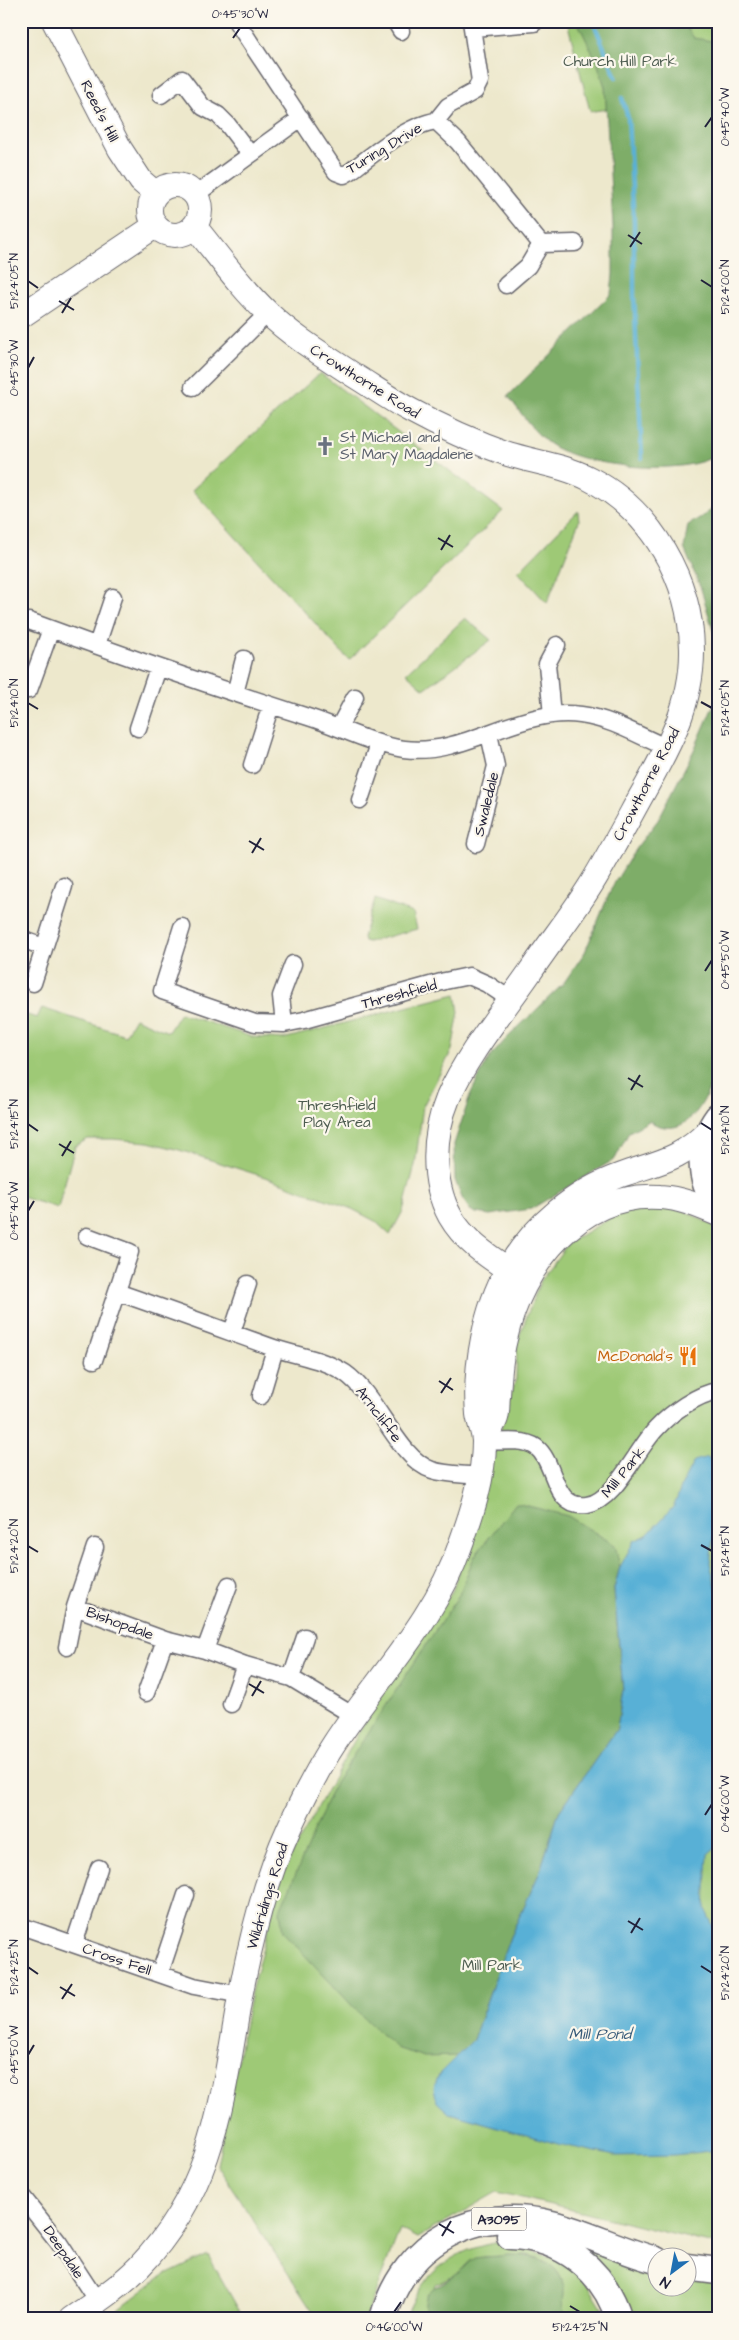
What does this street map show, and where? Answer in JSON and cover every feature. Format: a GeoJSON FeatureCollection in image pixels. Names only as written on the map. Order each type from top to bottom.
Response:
{"type":"FeatureCollection","features":[{"type":"Feature","properties":{"kind":"main road"},"geometry":{"type":"LineString","coordinates":[[713,1124],[703,1157],[703,1176],[708,1191],[718,1206]]}},
{"type":"Feature","properties":{"kind":"main road","name":"A3095"},"geometry":{"type":"LineString","coordinates":[[384,2319],[395,2288],[408,2267],[424,2250],[458,2229],[485,2220],[513,2218],[552,2224],[646,2257]]}},
{"type":"Feature","properties":{"kind":"main road","name":"A3095"},"geometry":{"type":"LineString","coordinates":[[402,2319],[413,2291],[435,2264],[460,2247],[476,2241],[505,2236],[544,2241],[580,2259],[599,2278],[611,2298],[619,2319]]}},
{"type":"Feature","properties":{"kind":"main road"},"geometry":{"type":"LineString","coordinates":[[696,2268],[718,2271]]}},
{"type":"Feature","properties":{"kind":"street","name":"Reed's Hill"},"geometry":{"type":"LineString","coordinates":[[54,21],[120,149],[141,181],[156,194]]}},
{"type":"Feature","properties":{"kind":"street"},"geometry":{"type":"LineString","coordinates":[[195,195],[301,118],[236,21]]}},
{"type":"Feature","properties":{"kind":"street"},"geometry":{"type":"LineString","coordinates":[[436,121],[448,106],[474,91],[480,81],[472,24],[534,23]]}},
{"type":"Feature","properties":{"kind":"street"},"geometry":{"type":"LineString","coordinates":[[161,95],[182,79],[203,107],[218,115],[228,125],[250,154]]}},
{"type":"Feature","properties":{"kind":"street","name":"Turing Drive"},"geometry":{"type":"LineString","coordinates":[[301,118],[336,172],[344,175],[410,131],[425,123],[436,121],[458,142],[542,244]]}},
{"type":"Feature","properties":{"kind":"street"},"geometry":{"type":"LineString","coordinates":[[178,185],[187,188],[195,195],[199,203],[200,213],[194,226],[179,234],[172,235],[163,232],[155,226],[151,217],[150,207],[156,194],[168,186],[178,185]]}},
{"type":"Feature","properties":{"kind":"street"},"geometry":{"type":"LineString","coordinates":[[21,316],[155,226]]}},
{"type":"Feature","properties":{"kind":"street","name":"Crowthorne Road"},"geometry":{"type":"LineString","coordinates":[[194,226],[243,288],[268,313],[313,348],[407,409],[467,439],[589,479],[608,490],[627,505],[656,537],[676,570],[690,624],[692,651],[689,685],[681,718],[668,748],[591,884],[467,1064],[448,1097],[438,1133],[436,1164],[442,1200],[450,1216],[460,1230],[481,1252],[517,1275]]}},
{"type":"Feature","properties":{"kind":"street"},"geometry":{"type":"LineString","coordinates":[[506,285],[528,266],[542,244],[575,243]]}},
{"type":"Feature","properties":{"kind":"street"},"geometry":{"type":"LineString","coordinates":[[193,388],[268,313]]}},
{"type":"Feature","properties":{"kind":"street"},"geometry":{"type":"LineString","coordinates":[[97,645],[113,597]]}},
{"type":"Feature","properties":{"kind":"street"},"geometry":{"type":"LineString","coordinates":[[30,621],[158,668],[339,727],[379,744],[407,749],[449,747],[526,721],[552,715],[579,715],[610,721],[668,748]]}},
{"type":"Feature","properties":{"kind":"street"},"geometry":{"type":"LineString","coordinates":[[30,690],[51,629]]}},
{"type":"Feature","properties":{"kind":"street"},"geometry":{"type":"LineString","coordinates":[[552,715],[547,664],[558,645]]}},
{"type":"Feature","properties":{"kind":"street"},"geometry":{"type":"LineString","coordinates":[[235,693],[244,659]]}},
{"type":"Feature","properties":{"kind":"street"},"geometry":{"type":"LineString","coordinates":[[138,728],[158,668]]}},
{"type":"Feature","properties":{"kind":"street"},"geometry":{"type":"LineString","coordinates":[[339,727],[355,697]]}},
{"type":"Feature","properties":{"kind":"street"},"geometry":{"type":"LineString","coordinates":[[252,766],[271,705]]}},
{"type":"Feature","properties":{"kind":"street","name":"Swaledale"},"geometry":{"type":"LineString","coordinates":[[476,844],[496,766],[489,734]]}},
{"type":"Feature","properties":{"kind":"street"},"geometry":{"type":"LineString","coordinates":[[360,800],[379,744]]}},
{"type":"Feature","properties":{"kind":"street"},"geometry":{"type":"LineString","coordinates":[[33,983],[64,886]]}},
{"type":"Feature","properties":{"kind":"street","name":"Threshfield"},"geometry":{"type":"LineString","coordinates":[[182,927],[162,991],[255,1023],[284,1024],[469,976],[487,984],[510,1000]]}},
{"type":"Feature","properties":{"kind":"street"},"geometry":{"type":"LineString","coordinates":[[21,939],[44,947]]}},
{"type":"Feature","properties":{"kind":"street"},"geometry":{"type":"LineString","coordinates":[[284,1024],[281,996],[293,964]]}},
{"type":"Feature","properties":{"kind":"street","name":"Wildridings Road"},"geometry":{"type":"LineString","coordinates":[[517,1275],[542,1226],[572,1200],[611,1179],[683,1154],[713,1124]]}},
{"type":"Feature","properties":{"kind":"street","name":"Wildridings Road"},"geometry":{"type":"LineString","coordinates":[[71,2319],[125,2280],[152,2252],[175,2222],[191,2194],[213,2141],[226,2088],[241,1995],[260,1909],[288,1831],[310,1784],[354,1716],[416,1630],[447,1577],[460,1548],[481,1476],[484,1440],[478,1416],[481,1346],[492,1304],[517,1275],[540,1258],[562,1235],[589,1215],[615,1202],[650,1196],[662,1197],[692,1204],[718,1214]]}},
{"type":"Feature","properties":{"kind":"street"},"geometry":{"type":"LineString","coordinates":[[88,1236],[130,1252],[94,1360]]}},
{"type":"Feature","properties":{"kind":"street"},"geometry":{"type":"LineString","coordinates":[[232,1332],[248,1284]]}},
{"type":"Feature","properties":{"kind":"street","name":"Arncliffe"},"geometry":{"type":"LineString","coordinates":[[117,1292],[275,1349],[322,1362],[345,1373],[363,1390],[409,1455],[420,1465],[433,1471],[481,1476]]}},
{"type":"Feature","properties":{"kind":"street"},"geometry":{"type":"LineString","coordinates":[[261,1396],[275,1349]]}},
{"type":"Feature","properties":{"kind":"street","name":"Mill Park"},"geometry":{"type":"LineString","coordinates":[[484,1440],[522,1442],[535,1447],[543,1456],[560,1494],[568,1502],[577,1505],[590,1505],[604,1498],[614,1487],[657,1428],[693,1401],[708,1393],[718,1392]]}},
{"type":"Feature","properties":{"kind":"street","name":"Bishopdale"},"geometry":{"type":"LineString","coordinates":[[67,1647],[75,1607],[94,1547]]}},
{"type":"Feature","properties":{"kind":"street"},"geometry":{"type":"LineString","coordinates":[[205,1650],[229,1585]]}},
{"type":"Feature","properties":{"kind":"street","name":"Bishopdale"},"geometry":{"type":"LineString","coordinates":[[75,1607],[165,1640],[205,1650],[245,1665],[291,1678],[354,1716]]}},
{"type":"Feature","properties":{"kind":"street"},"geometry":{"type":"LineString","coordinates":[[291,1678],[305,1637]]}},
{"type":"Feature","properties":{"kind":"street","name":"Bishopdale"},"geometry":{"type":"LineString","coordinates":[[146,1693],[165,1640]]}},
{"type":"Feature","properties":{"kind":"street"},"geometry":{"type":"LineString","coordinates":[[231,1704],[245,1665]]}},
{"type":"Feature","properties":{"kind":"street","name":"Cross Fell"},"geometry":{"type":"LineString","coordinates":[[74,1944],[99,1868]]}},
{"type":"Feature","properties":{"kind":"street","name":"Cross Fell"},"geometry":{"type":"LineString","coordinates":[[160,1973],[186,1895]]}},
{"type":"Feature","properties":{"kind":"street","name":"Cross Fell"},"geometry":{"type":"LineString","coordinates":[[21,1926],[194,1986],[241,1995]]}},
{"type":"Feature","properties":{"kind":"street","name":"Deepdale"},"geometry":{"type":"LineString","coordinates":[[24,2204],[59,2243],[97,2301]]}},
{"type":"Feature","properties":{"kind":"green space","name":"Church Hill Park"},"geometry":{"type":"Polygon","coordinates":[[[567,21],[718,21],[718,61],[635,99],[603,110],[590,111],[567,21]]]}},
{"type":"Feature","properties":{"kind":"green space"},"geometry":{"type":"Polygon","coordinates":[[[577,21],[682,21],[694,38],[718,42],[718,454],[703,461],[682,466],[658,467],[607,463],[583,458],[548,443],[532,427],[508,396],[611,294],[613,226],[605,87],[597,62],[577,21]]]}},
{"type":"Feature","properties":{"kind":"green space"},"geometry":{"type":"Polygon","coordinates":[[[320,373],[503,511],[349,660],[192,490],[320,373]]]}},
{"type":"Feature","properties":{"kind":"green space"},"geometry":{"type":"Polygon","coordinates":[[[718,503],[718,647],[701,589],[684,548],[688,525],[706,514],[718,503]]]}},
{"type":"Feature","properties":{"kind":"green space"},"geometry":{"type":"Polygon","coordinates":[[[578,511],[579,521],[547,603],[518,572],[578,511]]]}},
{"type":"Feature","properties":{"kind":"green space"},"geometry":{"type":"Polygon","coordinates":[[[465,618],[491,640],[424,689],[406,673],[465,618]]]}},
{"type":"Feature","properties":{"kind":"green space"},"geometry":{"type":"Polygon","coordinates":[[[718,695],[718,1063],[703,1102],[686,1122],[675,1127],[663,1127],[649,1121],[629,1132],[615,1159],[531,1209],[490,1215],[476,1213],[470,1210],[462,1198],[455,1180],[454,1144],[471,1093],[490,1057],[563,984],[585,952],[612,887],[636,848],[658,820],[694,750],[718,695]]]}},
{"type":"Feature","properties":{"kind":"green space"},"geometry":{"type":"Polygon","coordinates":[[[375,899],[413,913],[417,929],[368,942],[364,941],[363,937],[375,899]]]}},
{"type":"Feature","properties":{"kind":"green space","name":"Threshfield Play Area"},"geometry":{"type":"Polygon","coordinates":[[[456,994],[459,1012],[452,1050],[423,1106],[415,1165],[403,1211],[390,1235],[375,1221],[352,1209],[268,1178],[148,1142],[88,1139],[75,1146],[58,1208],[21,1197],[21,1013],[37,1018],[42,1008],[125,1035],[135,1018],[168,1032],[180,1013],[252,1037],[283,1039],[456,994]]]}},
{"type":"Feature","properties":{"kind":"green space","name":"Mill Park"},"geometry":{"type":"Polygon","coordinates":[[[629,1207],[683,1210],[718,1228],[718,2245],[497,2192],[417,2238],[400,2229],[365,2319],[318,2319],[217,2165],[251,1992],[283,1871],[365,1721],[452,1592],[516,1379],[517,1342],[540,1282],[568,1243],[629,1207]]]}},
{"type":"Feature","properties":{"kind":"green space"},"geometry":{"type":"Polygon","coordinates":[[[516,1503],[568,1516],[615,1545],[620,1567],[614,1589],[623,1690],[617,1729],[559,1812],[539,1874],[510,1937],[473,2040],[458,2056],[424,2057],[396,2048],[360,2014],[283,1932],[280,1910],[335,1783],[459,1595],[474,1557],[516,1503]]]}},
{"type":"Feature","properties":{"kind":"green space"},"geometry":{"type":"Polygon","coordinates":[[[502,2223],[542,2228],[580,2239],[646,2263],[646,2298],[696,2298],[696,2277],[718,2281],[718,2319],[624,2319],[612,2287],[602,2272],[591,2260],[574,2247],[534,2231],[492,2228],[471,2232],[451,2240],[433,2252],[413,2274],[398,2300],[391,2319],[387,2319],[394,2299],[403,2282],[415,2266],[445,2242],[463,2233],[502,2223]]]}},
{"type":"Feature","properties":{"kind":"green space"},"geometry":{"type":"Polygon","coordinates":[[[509,2241],[577,2268],[610,2319],[567,2319],[562,2306],[564,2299],[548,2263],[527,2255],[484,2257],[469,2262],[457,2275],[436,2284],[426,2312],[427,2319],[406,2319],[412,2302],[421,2287],[445,2263],[475,2248],[491,2243],[509,2241]]]}},
{"type":"Feature","properties":{"kind":"green space"},"geometry":{"type":"Polygon","coordinates":[[[208,2255],[244,2319],[106,2319],[159,2278],[208,2255]]]}},
{"type":"Feature","properties":{"kind":"green space"},"geometry":{"type":"Polygon","coordinates":[[[508,2255],[536,2258],[552,2266],[562,2281],[564,2292],[563,2309],[567,2319],[427,2319],[426,2299],[432,2289],[458,2273],[473,2259],[508,2255]]]}},
{"type":"Feature","properties":{"kind":"water","name":"Mill Pond"},"geometry":{"type":"Polygon","coordinates":[[[708,1457],[718,1472],[718,1500],[710,1563],[718,1595],[718,1845],[708,1854],[705,1909],[718,1936],[718,2150],[675,2155],[615,2156],[558,2144],[449,2113],[437,2102],[434,2088],[439,2074],[473,2040],[510,1937],[539,1874],[559,1812],[617,1729],[623,1690],[614,1589],[620,1567],[634,1541],[647,1535],[674,1506],[694,1461],[708,1457]]]}},
{"type":"Feature","properties":{"kind":"waterway"},"geometry":{"type":"LineString","coordinates":[[593,21],[616,77]]}},
{"type":"Feature","properties":{"kind":"waterway"},"geometry":{"type":"LineString","coordinates":[[622,98],[628,118],[634,223],[634,294],[642,458]]}},
{"type":"Feature","properties":{"kind":"place","name":"St Michael and St Mary Magdalene"},"geometry":{"type":"Point","coordinates":[325,446]}},
{"type":"Feature","properties":{"kind":"place","name":"McDonald's"},"geometry":{"type":"Point","coordinates":[688,1356]}}]}
